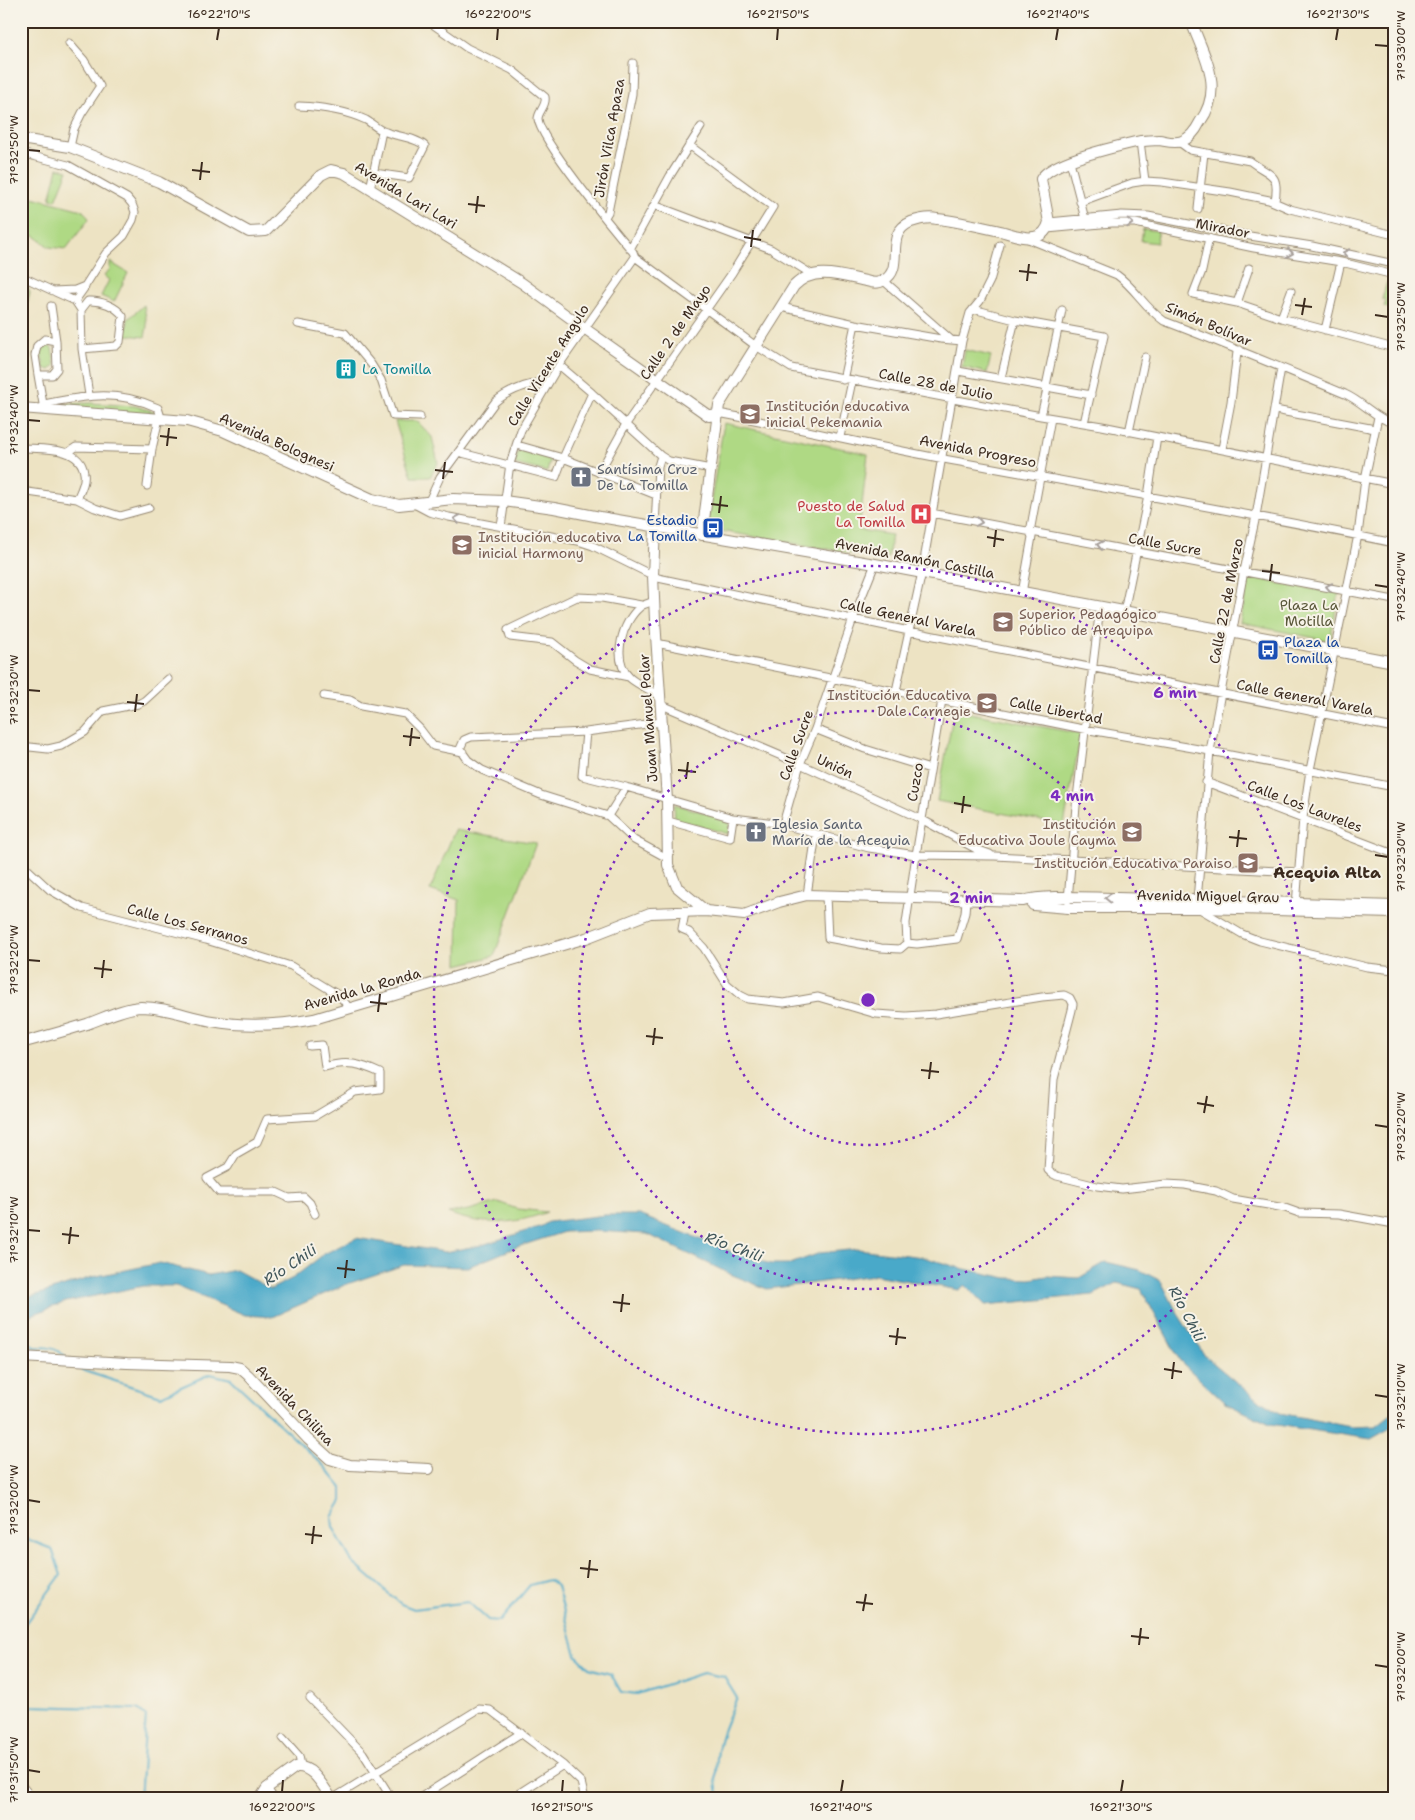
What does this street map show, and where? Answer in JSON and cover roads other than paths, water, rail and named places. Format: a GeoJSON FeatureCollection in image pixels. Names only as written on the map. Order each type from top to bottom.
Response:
{"type":"FeatureCollection","features":[{"type":"Feature","properties":{"kind":"main road"},"geometry":{"type":"LineString","coordinates":[[702,535],[720,402],[782,307],[789,293],[798,282],[813,275],[834,274],[876,283],[884,281],[893,269],[897,234],[904,226],[918,220],[938,219],[1023,237],[1036,237],[1041,235],[1048,225],[1041,179],[1052,168],[1140,141],[1180,142],[1189,137],[1208,110],[1213,91],[1212,78],[1191,21]]}},
{"type":"Feature","properties":{"kind":"main road","name":"Avenida Lari Lari"},"geometry":{"type":"LineString","coordinates":[[21,139],[70,147],[159,182],[249,232],[266,231],[321,175],[331,170],[344,173],[522,283],[584,328]]}},
{"type":"Feature","properties":{"kind":"main road","name":"Avenida Progreso"},"geometry":{"type":"LineString","coordinates":[[584,328],[709,416],[718,413]]}},
{"type":"Feature","properties":{"kind":"main road","name":"Avenida Bolognesi"},"geometry":{"type":"LineString","coordinates":[[21,408],[42,407],[187,422],[223,431],[372,499],[399,505],[429,501]]}},
{"type":"Feature","properties":{"kind":"main road","name":"Avenida Ramón Castilla"},"geometry":{"type":"LineString","coordinates":[[429,501],[453,499],[504,501],[554,508],[922,572],[1022,593],[1394,662]]}},
{"type":"Feature","properties":{"kind":"main road","name":"Juan Manuel Polar"},"geometry":{"type":"LineString","coordinates":[[655,527],[653,576],[668,800],[667,858],[669,872],[677,887],[706,911]]}},
{"type":"Feature","properties":{"kind":"main road","name":"Avenida Miguel Grau"},"geometry":{"type":"LineString","coordinates":[[706,911],[744,915],[779,902],[807,896],[877,896],[911,899],[1023,901],[1033,899],[1068,903],[1296,907],[1394,913]]}},
{"type":"Feature","properties":{"kind":"main road"},"geometry":{"type":"LineString","coordinates":[[685,913],[690,898]]}},
{"type":"Feature","properties":{"kind":"main road","name":"Avenida Miguel Grau"},"geometry":{"type":"LineString","coordinates":[[1296,907],[1394,906]]}},
{"type":"Feature","properties":{"kind":"main road","name":"Avenida la Ronda"},"geometry":{"type":"LineString","coordinates":[[21,1043],[84,1025],[131,1008],[170,1011],[234,1024],[300,1022],[586,938],[650,913],[706,911]]}},
{"type":"Feature","properties":{"kind":"main road","name":"Avenida Chilina"},"geometry":{"type":"LineString","coordinates":[[21,1357],[108,1363],[178,1363],[240,1368],[308,1439],[330,1459],[350,1466],[430,1469]]}},
{"type":"Feature","properties":{"kind":"main road"},"geometry":{"type":"LineString","coordinates":[[260,1799],[267,1788],[296,1767],[301,1766],[310,1770],[332,1799]]}},
{"type":"Feature","properties":{"kind":"main road"},"geometry":{"type":"LineString","coordinates":[[21,1786],[31,1799]]}},
{"type":"Feature","properties":{"kind":"street"},"geometry":{"type":"LineString","coordinates":[[21,30],[25,21]]}},
{"type":"Feature","properties":{"kind":"street","name":"Calle 28 de Julio"},"geometry":{"type":"LineString","coordinates":[[428,21],[467,48],[512,70],[545,97],[546,102],[538,120],[556,153],[635,257],[756,346],[793,369],[843,380],[1222,449],[1394,484]]}},
{"type":"Feature","properties":{"kind":"street"},"geometry":{"type":"LineString","coordinates":[[69,43],[84,60],[100,86],[82,112],[74,128],[70,147]]}},
{"type":"Feature","properties":{"kind":"street","name":"Jirón Vilca Apaza"},"geometry":{"type":"LineString","coordinates":[[605,217],[608,212],[632,94],[633,62]]}},
{"type":"Feature","properties":{"kind":"street"},"geometry":{"type":"LineString","coordinates":[[299,106],[341,110],[372,123],[382,131],[420,141],[425,146],[408,178],[374,173]]}},
{"type":"Feature","properties":{"kind":"street"},"geometry":{"type":"LineString","coordinates":[[630,249],[688,145],[701,126]]}},
{"type":"Feature","properties":{"kind":"street"},"geometry":{"type":"LineString","coordinates":[[370,189],[382,131]]}},
{"type":"Feature","properties":{"kind":"street"},"geometry":{"type":"LineString","coordinates":[[1140,141],[1145,181]]}},
{"type":"Feature","properties":{"kind":"street"},"geometry":{"type":"LineString","coordinates":[[1180,142],[1190,150],[1250,161],[1257,167],[1268,171],[1275,181],[1275,201]]}},
{"type":"Feature","properties":{"kind":"street","name":"Calle 2 de Mayo"},"geometry":{"type":"LineString","coordinates":[[599,472],[626,424],[732,272],[773,207],[688,145]]}},
{"type":"Feature","properties":{"kind":"street"},"geometry":{"type":"LineString","coordinates":[[21,153],[68,165],[127,198],[132,204],[133,220],[124,236],[106,253],[75,301]]}},
{"type":"Feature","properties":{"kind":"street"},"geometry":{"type":"LineString","coordinates":[[1198,209],[1204,153]]}},
{"type":"Feature","properties":{"kind":"street"},"geometry":{"type":"LineString","coordinates":[[1070,161],[1086,222]]}},
{"type":"Feature","properties":{"kind":"street"},"geometry":{"type":"LineString","coordinates":[[1080,202],[1111,190],[1145,181],[1201,188],[1275,201],[1290,209],[1394,235]]}},
{"type":"Feature","properties":{"kind":"street"},"geometry":{"type":"LineString","coordinates":[[654,205],[771,249],[813,275]]}},
{"type":"Feature","properties":{"kind":"street","name":"Mirador"},"geometry":{"type":"LineString","coordinates":[[1086,222],[1122,215],[1148,216],[1312,246],[1394,264]]}},
{"type":"Feature","properties":{"kind":"street","name":"Mirador"},"geometry":{"type":"LineString","coordinates":[[1048,225],[1086,222],[1135,223],[1342,262],[1394,275]]}},
{"type":"Feature","properties":{"kind":"street","name":"Simón Bolívar"},"geometry":{"type":"LineString","coordinates":[[1023,237],[1117,275],[1129,285],[1153,313],[1164,321],[1240,350],[1347,395],[1378,417],[1392,423]]}},
{"type":"Feature","properties":{"kind":"street"},"geometry":{"type":"LineString","coordinates":[[1209,238],[1202,271],[1193,294],[1237,303],[1281,318],[1394,348]]}},
{"type":"Feature","properties":{"kind":"street"},"geometry":{"type":"LineString","coordinates":[[896,691],[922,572],[962,341],[970,313],[980,301],[990,281],[1000,245]]}},
{"type":"Feature","properties":{"kind":"street","name":"Calle Vicente Angulo"},"geometry":{"type":"LineString","coordinates":[[501,527],[510,464],[521,430],[559,365],[635,257]]}},
{"type":"Feature","properties":{"kind":"street"},"geometry":{"type":"LineString","coordinates":[[1325,330],[1342,262]]}},
{"type":"Feature","properties":{"kind":"street"},"geometry":{"type":"LineString","coordinates":[[1237,303],[1249,268]]}},
{"type":"Feature","properties":{"kind":"street"},"geometry":{"type":"LineString","coordinates":[[21,276],[75,301],[81,310],[82,349],[89,396]]}},
{"type":"Feature","properties":{"kind":"street"},"geometry":{"type":"LineString","coordinates":[[884,281],[950,339]]}},
{"type":"Feature","properties":{"kind":"street"},"geometry":{"type":"LineString","coordinates":[[53,291],[75,290],[85,286]]}},
{"type":"Feature","properties":{"kind":"street"},"geometry":{"type":"LineString","coordinates":[[1281,318],[1291,291]]}},
{"type":"Feature","properties":{"kind":"street"},"geometry":{"type":"LineString","coordinates":[[81,310],[88,301],[97,300],[119,311],[123,316],[120,342],[116,346],[82,349]]}},
{"type":"Feature","properties":{"kind":"street"},"geometry":{"type":"LineString","coordinates":[[38,375],[52,375],[57,370],[56,341],[51,306]]}},
{"type":"Feature","properties":{"kind":"street"},"geometry":{"type":"LineString","coordinates":[[782,307],[855,324],[962,341]]}},
{"type":"Feature","properties":{"kind":"street"},"geometry":{"type":"LineString","coordinates":[[973,309],[1015,320],[1104,336],[1084,423]]}},
{"type":"Feature","properties":{"kind":"street"},"geometry":{"type":"LineString","coordinates":[[1042,416],[1047,390],[1046,386],[1060,329],[1062,310]]}},
{"type":"Feature","properties":{"kind":"street"},"geometry":{"type":"LineString","coordinates":[[1001,378],[1015,320]]}},
{"type":"Feature","properties":{"kind":"street"},"geometry":{"type":"LineString","coordinates":[[298,324],[345,333],[381,380],[393,416],[420,416]]}},
{"type":"Feature","properties":{"kind":"street"},"geometry":{"type":"LineString","coordinates":[[843,380],[855,324]]}},
{"type":"Feature","properties":{"kind":"street"},"geometry":{"type":"LineString","coordinates":[[56,341],[45,339],[37,346],[35,355],[42,407],[89,396],[115,396],[140,400],[158,408],[160,414],[152,449],[147,486]]}},
{"type":"Feature","properties":{"kind":"street"},"geometry":{"type":"LineString","coordinates":[[1222,449],[1231,402],[1237,352],[1240,350]]}},
{"type":"Feature","properties":{"kind":"street"},"geometry":{"type":"LineString","coordinates":[[1129,432],[1145,357]]}},
{"type":"Feature","properties":{"kind":"street"},"geometry":{"type":"LineString","coordinates":[[559,365],[661,456],[669,461],[711,469]]}},
{"type":"Feature","properties":{"kind":"street","name":"Calle 22 de Marzo"},"geometry":{"type":"LineString","coordinates":[[1198,904],[1206,782],[1210,751],[1256,516],[1281,368]]}},
{"type":"Feature","properties":{"kind":"street"},"geometry":{"type":"LineString","coordinates":[[958,371],[1091,395]]}},
{"type":"Feature","properties":{"kind":"street"},"geometry":{"type":"LineString","coordinates":[[429,501],[440,477],[482,418],[502,396],[539,382],[550,380]]}},
{"type":"Feature","properties":{"kind":"street"},"geometry":{"type":"LineString","coordinates":[[840,437],[852,381]]}},
{"type":"Feature","properties":{"kind":"street"},"geometry":{"type":"LineString","coordinates":[[458,452],[556,477],[592,393]]}},
{"type":"Feature","properties":{"kind":"street"},"geometry":{"type":"LineString","coordinates":[[1275,410],[1375,429]]}},
{"type":"Feature","properties":{"kind":"street","name":"Avenida Progreso"},"geometry":{"type":"LineString","coordinates":[[718,413],[941,458],[1394,543]]}},
{"type":"Feature","properties":{"kind":"street"},"geometry":{"type":"LineString","coordinates":[[1392,423],[1394,414]]}},
{"type":"Feature","properties":{"kind":"street"},"geometry":{"type":"LineString","coordinates":[[1296,907],[1303,818],[1310,770],[1358,535],[1365,479],[1378,417]]}},
{"type":"Feature","properties":{"kind":"street"},"geometry":{"type":"LineString","coordinates":[[1022,593],[1032,536],[1030,532],[1051,418]]}},
{"type":"Feature","properties":{"kind":"street"},"geometry":{"type":"LineString","coordinates":[[1124,612],[1148,496],[1156,437]]}},
{"type":"Feature","properties":{"kind":"street"},"geometry":{"type":"LineString","coordinates":[[516,445],[563,458],[656,495]]}},
{"type":"Feature","properties":{"kind":"street"},"geometry":{"type":"LineString","coordinates":[[21,446],[67,452],[80,460],[84,474],[83,484],[77,499]]}},
{"type":"Feature","properties":{"kind":"street"},"geometry":{"type":"LineString","coordinates":[[67,452],[76,447],[152,449]]}},
{"type":"Feature","properties":{"kind":"street"},"geometry":{"type":"LineString","coordinates":[[655,527],[658,466],[661,456]]}},
{"type":"Feature","properties":{"kind":"street"},"geometry":{"type":"LineString","coordinates":[[21,491],[77,499],[95,508],[120,516],[149,508]]}},
{"type":"Feature","properties":{"kind":"street","name":"Calle General Varela"},"geometry":{"type":"LineString","coordinates":[[414,504],[436,514],[586,544],[653,576],[909,631],[1394,728]]}},
{"type":"Feature","properties":{"kind":"street","name":"Calle Sucre"},"geometry":{"type":"LineString","coordinates":[[931,513],[1394,600]]}},
{"type":"Feature","properties":{"kind":"street","name":"Calle Sucre"},"geometry":{"type":"LineString","coordinates":[[783,824],[800,764],[815,729],[853,619],[875,564]]}},
{"type":"Feature","properties":{"kind":"street","name":"Unión"},"geometry":{"type":"LineString","coordinates":[[641,605],[602,598],[577,597],[508,630],[510,637],[552,642],[590,669],[629,677],[661,700],[921,819],[976,849],[994,856]]}},
{"type":"Feature","properties":{"kind":"street"},"geometry":{"type":"LineString","coordinates":[[629,677],[619,657],[620,644],[628,621],[641,605],[654,601]]}},
{"type":"Feature","properties":{"kind":"street"},"geometry":{"type":"LineString","coordinates":[[1068,903],[1085,729],[1100,607]]}},
{"type":"Feature","properties":{"kind":"street","name":"Calle Libertad"},"geometry":{"type":"LineString","coordinates":[[656,643],[1085,729],[1394,787]]}},
{"type":"Feature","properties":{"kind":"street"},"geometry":{"type":"LineString","coordinates":[[21,746],[48,749],[61,746],[85,732],[103,711],[138,704],[144,701],[168,679]]}},
{"type":"Feature","properties":{"kind":"street"},"geometry":{"type":"LineString","coordinates":[[324,696],[350,700],[362,706],[405,714],[420,729],[432,746],[463,752]]}},
{"type":"Feature","properties":{"kind":"street","name":"Cuzco"},"geometry":{"type":"LineString","coordinates":[[907,943],[906,923],[911,899],[921,819],[942,700]]}},
{"type":"Feature","properties":{"kind":"street"},"geometry":{"type":"LineString","coordinates":[[662,722],[586,732],[471,737],[464,740],[460,749],[468,760],[490,773],[541,795],[608,816],[634,840],[667,858]]}},
{"type":"Feature","properties":{"kind":"street"},"geometry":{"type":"LineString","coordinates":[[815,729],[864,749],[930,769]]}},
{"type":"Feature","properties":{"kind":"street"},"geometry":{"type":"LineString","coordinates":[[586,732],[582,776],[733,818],[783,824],[869,848],[916,855],[994,856],[1299,872]]}},
{"type":"Feature","properties":{"kind":"street","name":"Calle Los Laureles"},"geometry":{"type":"LineString","coordinates":[[1206,782],[1394,854]]}},
{"type":"Feature","properties":{"kind":"street"},"geometry":{"type":"LineString","coordinates":[[608,816],[626,787]]}},
{"type":"Feature","properties":{"kind":"street"},"geometry":{"type":"LineString","coordinates":[[668,821],[730,838],[733,818]]}},
{"type":"Feature","properties":{"kind":"street"},"geometry":{"type":"LineString","coordinates":[[807,896],[816,834]]}},
{"type":"Feature","properties":{"kind":"street","name":"Calle Los Serranos"},"geometry":{"type":"LineString","coordinates":[[21,862],[50,890],[82,908],[206,940],[291,966],[340,996],[350,1008]]}},
{"type":"Feature","properties":{"kind":"street"},"geometry":{"type":"LineString","coordinates":[[826,896],[828,938],[881,948],[900,949],[907,943],[957,939],[965,914],[966,900]]}},
{"type":"Feature","properties":{"kind":"street"},"geometry":{"type":"LineString","coordinates":[[1198,904],[1242,934],[1260,941],[1367,967],[1394,970]]}},
{"type":"Feature","properties":{"kind":"street"},"geometry":{"type":"LineString","coordinates":[[685,913],[682,929],[689,932],[704,948],[727,984],[748,999],[784,1002],[818,997],[876,1014],[906,1016],[936,1014],[1048,996],[1064,995],[1070,998],[1073,1004],[1072,1010],[1054,1079],[1048,1170],[1057,1176],[1097,1186],[1122,1189],[1149,1188],[1166,1184],[1185,1185],[1216,1192],[1232,1199],[1285,1208],[1300,1213],[1339,1214],[1394,1224]]}},
{"type":"Feature","properties":{"kind":"street"},"geometry":{"type":"LineString","coordinates":[[310,1046],[322,1045],[325,1066],[343,1062],[360,1064],[380,1073],[380,1089],[356,1092],[315,1116],[267,1119],[257,1142],[236,1154],[228,1168],[206,1178],[219,1192],[276,1192],[289,1198],[304,1197],[310,1203],[315,1214]]}},
{"type":"Feature","properties":{"kind":"street"},"geometry":{"type":"LineString","coordinates":[[310,1698],[363,1753],[392,1799]]}},
{"type":"Feature","properties":{"kind":"street"},"geometry":{"type":"LineString","coordinates":[[332,1799],[479,1709],[490,1710],[563,1765],[581,1782],[585,1799]]}},
{"type":"Feature","properties":{"kind":"street"},"geometry":{"type":"LineString","coordinates":[[418,1799],[521,1733]]}},
{"type":"Feature","properties":{"kind":"street"},"geometry":{"type":"LineString","coordinates":[[283,1738],[299,1756],[301,1766]]}},
{"type":"Feature","properties":{"kind":"street"},"geometry":{"type":"LineString","coordinates":[[510,1799],[563,1765]]}},
{"type":"Feature","properties":{"kind":"street"},"geometry":{"type":"LineString","coordinates":[[267,1788],[274,1799]]}},
{"type":"Feature","properties":{"kind":"street"},"geometry":{"type":"LineString","coordinates":[[522,1791],[527,1799]]}},
{"type":"Feature","properties":{"kind":"water"},"geometry":{"type":"Polygon","coordinates":[[[605,1215],[639,1215],[735,1253],[771,1264],[790,1264],[820,1253],[858,1249],[923,1257],[960,1268],[1007,1278],[1030,1279],[1047,1276],[1079,1278],[1106,1262],[1140,1270],[1161,1281],[1178,1314],[1205,1356],[1254,1397],[1280,1413],[1351,1427],[1376,1426],[1394,1412],[1394,1426],[1371,1439],[1270,1424],[1225,1403],[1180,1361],[1141,1289],[1117,1283],[1093,1295],[985,1305],[965,1285],[959,1290],[875,1275],[767,1289],[730,1274],[647,1234],[596,1231],[564,1232],[517,1247],[468,1267],[404,1265],[347,1284],[272,1317],[245,1315],[176,1286],[143,1286],[66,1302],[21,1319],[21,1300],[92,1277],[160,1263],[209,1275],[236,1270],[271,1289],[293,1278],[324,1254],[356,1238],[445,1252],[482,1245],[542,1226],[548,1222],[605,1215]]]}},
{"type":"Feature","properties":{"kind":"waterway"},"geometry":{"type":"LineString","coordinates":[[21,1330],[27,1333],[29,1342],[34,1347],[51,1348],[65,1356]]}},
{"type":"Feature","properties":{"kind":"waterway"},"geometry":{"type":"LineString","coordinates":[[74,1364],[84,1371],[161,1396],[210,1374],[231,1379],[324,1466],[342,1488],[342,1501],[332,1517],[333,1527],[352,1562],[401,1604],[414,1609],[468,1602],[488,1620],[500,1621],[530,1585],[549,1580],[557,1586],[576,1655],[589,1668],[611,1674],[621,1692],[637,1694],[703,1673],[724,1677],[737,1698],[718,1748],[716,1777],[718,1793],[721,1799]]}},
{"type":"Feature","properties":{"kind":"waterway"},"geometry":{"type":"LineString","coordinates":[[21,1537],[52,1549],[61,1575],[21,1629]]}},
{"type":"Feature","properties":{"kind":"waterway"},"geometry":{"type":"LineString","coordinates":[[21,1700],[30,1706],[138,1709],[146,1716],[140,1799]]}},
{"type":"Feature","properties":{"kind":"place","name":"La Tomilla"},"geometry":{"type":"Point","coordinates":[346,369]}},
{"type":"Feature","properties":{"kind":"place","name":"Institución educativa inicial Pekemania"},"geometry":{"type":"Point","coordinates":[750,414]}},
{"type":"Feature","properties":{"kind":"place","name":"Santísima Cruz De La Tomilla"},"geometry":{"type":"Point","coordinates":[581,477]}},
{"type":"Feature","properties":{"kind":"place","name":"Puesto de Salud La Tomilla"},"geometry":{"type":"Point","coordinates":[921,514]}},
{"type":"Feature","properties":{"kind":"place","name":"Estadio La Tomilla"},"geometry":{"type":"Point","coordinates":[713,528]}},
{"type":"Feature","properties":{"kind":"place","name":"Institución educativa inicial Harmony"},"geometry":{"type":"Point","coordinates":[462,545]}},
{"type":"Feature","properties":{"kind":"place","name":"Superior Pedagógico Público de Arequipa"},"geometry":{"type":"Point","coordinates":[1003,622]}},
{"type":"Feature","properties":{"kind":"place","name":"Plaza la Tomilla"},"geometry":{"type":"Point","coordinates":[1268,650]}},
{"type":"Feature","properties":{"kind":"place","name":"Institución Educativa Dale Carnegie"},"geometry":{"type":"Point","coordinates":[987,703]}},
{"type":"Feature","properties":{"kind":"place","name":"Iglesia Santa María de la Acequia"},"geometry":{"type":"Point","coordinates":[756,832]}},
{"type":"Feature","properties":{"kind":"place","name":"Institución Educativa Joule Cayma"},"geometry":{"type":"Point","coordinates":[1132,832]}},
{"type":"Feature","properties":{"kind":"place","name":"Institución Educativa Paraiso"},"geometry":{"type":"Point","coordinates":[1248,863]}},
{"type":"Feature","properties":{"kind":"district","name":"Acequia Alta"},"geometry":{"type":"Point","coordinates":[1327,872]}},
{"type":"Feature","properties":{"kind":"park label","name":"Plaza La Motilla"},"geometry":{"type":"Point","coordinates":[1309,614]}},
{"type":"Feature","properties":{"kind":"water label","name":"Río Chili"},"geometry":{"type":"Point","coordinates":[734,1247]}},
{"type":"Feature","properties":{"kind":"water label","name":"Río Chili"},"geometry":{"type":"Point","coordinates":[290,1265]}},
{"type":"Feature","properties":{"kind":"water label","name":"Río Chili"},"geometry":{"type":"Point","coordinates":[1187,1314]}}]}
